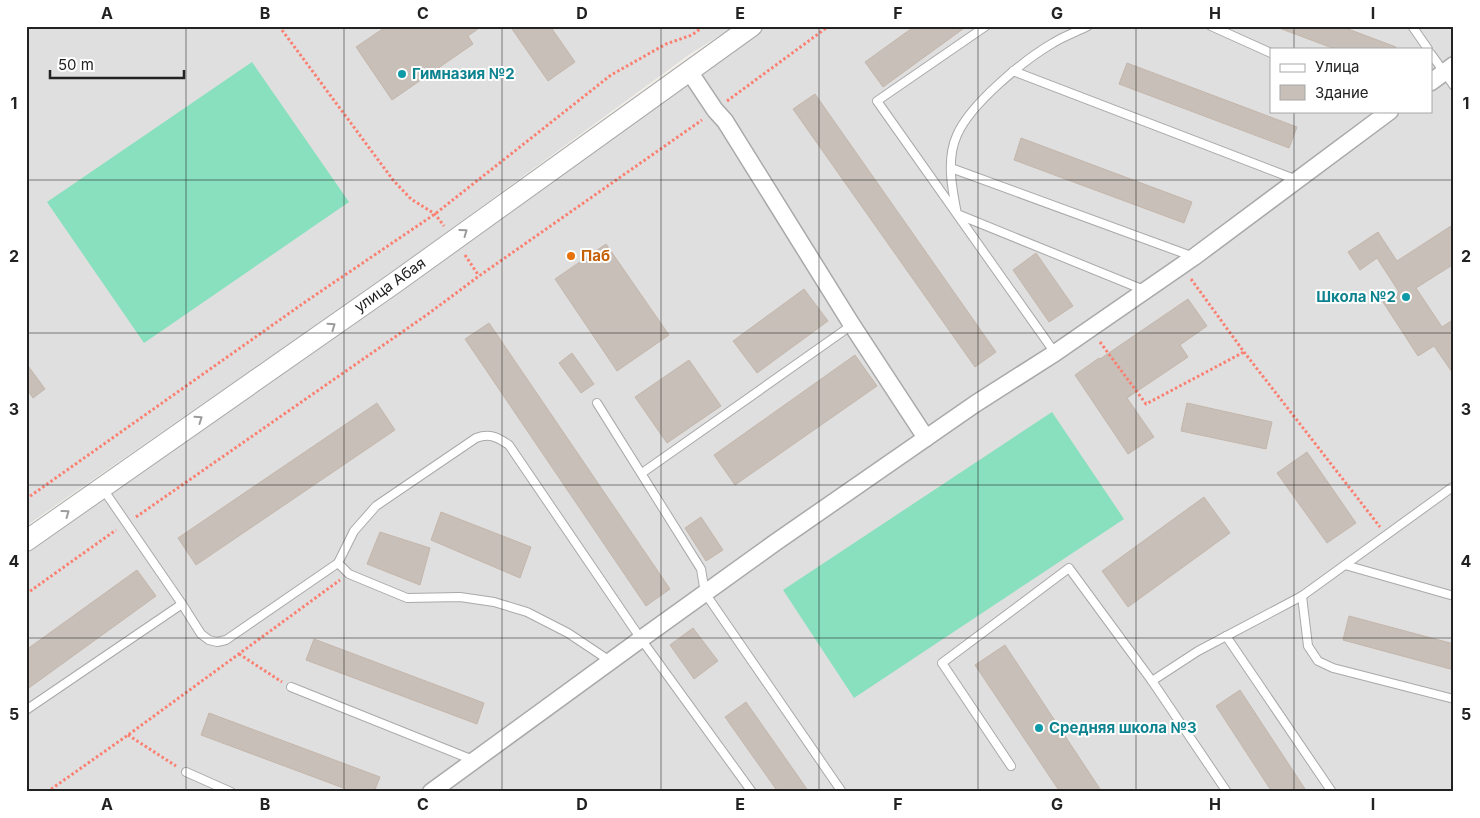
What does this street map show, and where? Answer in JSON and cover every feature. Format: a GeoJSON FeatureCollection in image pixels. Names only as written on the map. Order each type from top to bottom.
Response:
{"type":"FeatureCollection","features":[{"type":"Feature","properties":{"kind":"street","name":"улица Абая"},"geometry":{"type":"LineString","coordinates":[[26,541],[396,282],[752,26]]}},
{"type":"Feature","properties":{"kind":"street"},"geometry":{"type":"LineString","coordinates":[[688,71],[725,121],[852,325],[926,438]]}},
{"type":"Feature","properties":{"kind":"street"},"geometry":{"type":"LineString","coordinates":[[430,792],[641,638],[926,438],[1055,353],[1187,262],[1389,112]]}},
{"type":"Feature","properties":{"kind":"lane"},"geometry":{"type":"LineString","coordinates":[[986,26],[877,101],[1055,353]]}},
{"type":"Feature","properties":{"kind":"lane"},"geometry":{"type":"LineString","coordinates":[[957,214],[952,191],[952,152],[957,134],[966,120],[987,95],[1013,71],[1053,42],[1088,26]]}},
{"type":"Feature","properties":{"kind":"lane"},"geometry":{"type":"LineString","coordinates":[[1211,26],[1270,53]]}},
{"type":"Feature","properties":{"kind":"lane"},"geometry":{"type":"LineString","coordinates":[[1412,26],[1427,48]]}},
{"type":"Feature","properties":{"kind":"lane"},"geometry":{"type":"LineString","coordinates":[[1432,56],[1454,86]]}},
{"type":"Feature","properties":{"kind":"lane"},"geometry":{"type":"LineString","coordinates":[[1013,71],[1298,180]]}},
{"type":"Feature","properties":{"kind":"lane"},"geometry":{"type":"LineString","coordinates":[[952,168],[1187,262]]}},
{"type":"Feature","properties":{"kind":"lane"},"geometry":{"type":"LineString","coordinates":[[957,214],[1145,290]]}},
{"type":"Feature","properties":{"kind":"lane"},"geometry":{"type":"LineString","coordinates":[[642,473],[852,325]]}},
{"type":"Feature","properties":{"kind":"lane"},"geometry":{"type":"LineString","coordinates":[[597,403],[701,570],[705,593],[842,792]]}},
{"type":"Feature","properties":{"kind":"lane"},"geometry":{"type":"LineString","coordinates":[[102,487],[201,634],[209,640],[217,642],[226,640],[338,563],[354,531],[376,506],[476,438],[486,434],[497,437],[509,445],[641,638],[752,792]]}},
{"type":"Feature","properties":{"kind":"lane"},"geometry":{"type":"LineString","coordinates":[[1152,681],[1198,651],[1302,596],[1452,489]]}},
{"type":"Feature","properties":{"kind":"lane"},"geometry":{"type":"LineString","coordinates":[[338,563],[349,574],[407,598],[460,597],[494,602],[527,612],[568,633],[610,661]]}},
{"type":"Feature","properties":{"kind":"lane"},"geometry":{"type":"LineString","coordinates":[[1345,565],[1454,596]]}},
{"type":"Feature","properties":{"kind":"lane"},"geometry":{"type":"LineString","coordinates":[[1011,766],[942,663],[1069,568],[1152,681],[1227,792]]}},
{"type":"Feature","properties":{"kind":"lane"},"geometry":{"type":"LineString","coordinates":[[1302,596],[1308,646],[1318,661],[1333,668],[1454,699]]}},
{"type":"Feature","properties":{"kind":"lane"},"geometry":{"type":"LineString","coordinates":[[26,710],[182,604]]}},
{"type":"Feature","properties":{"kind":"lane"},"geometry":{"type":"LineString","coordinates":[[1226,636],[1332,792]]}},
{"type":"Feature","properties":{"kind":"lane"},"geometry":{"type":"LineString","coordinates":[[291,687],[473,760]]}},
{"type":"Feature","properties":{"kind":"lane"},"geometry":{"type":"LineString","coordinates":[[186,772],[232,792]]}},
{"type":"Feature","properties":{"kind":"path"},"geometry":{"type":"LineString","coordinates":[[279,26],[393,180],[411,199],[435,214]]}},
{"type":"Feature","properties":{"kind":"path"},"geometry":{"type":"LineString","coordinates":[[26,499],[308,300],[435,214],[611,75],[666,44],[692,35],[704,26]]}},
{"type":"Feature","properties":{"kind":"path"},"geometry":{"type":"LineString","coordinates":[[26,594],[412,325],[715,110],[829,26]]}},
{"type":"Feature","properties":{"kind":"path"},"geometry":{"type":"LineString","coordinates":[[1187,262],[1244,352],[1386,535]]}},
{"type":"Feature","properties":{"kind":"path"},"geometry":{"type":"LineString","coordinates":[[1090,329],[1146,404],[1244,352]]}},
{"type":"Feature","properties":{"kind":"path"},"geometry":{"type":"LineString","coordinates":[[47,792],[128,736],[349,574]]}},
{"type":"Feature","properties":{"kind":"path"},"geometry":{"type":"LineString","coordinates":[[239,654],[291,687]]}},
{"type":"Feature","properties":{"kind":"path"},"geometry":{"type":"LineString","coordinates":[[128,736],[186,772]]}},
{"type":"Feature","properties":{"kind":"shaded area"},"geometry":{"type":"Polygon","coordinates":[[[26,26],[735,26],[690,54],[377,283],[26,526],[26,26]]]}},
{"type":"Feature","properties":{"kind":"shaded area"},"geometry":{"type":"Polygon","coordinates":[[[756,26],[1454,26],[1454,792],[26,792],[26,541],[756,26]]]}},
{"type":"Feature","properties":{"kind":"green space"},"geometry":{"type":"Polygon","coordinates":[[[252,62],[349,202],[144,343],[47,202],[252,62]]]}},
{"type":"Feature","properties":{"kind":"green space"},"geometry":{"type":"Polygon","coordinates":[[[1052,412],[1124,519],[854,698],[783,590],[1052,412]]]}},
{"type":"Feature","properties":{"kind":"building","name":"Гимназия №2"},"geometry":{"type":"Polygon","coordinates":[[[387,26],[482,26],[468,36],[473,44],[392,100],[356,47],[387,26]]]}},
{"type":"Feature","properties":{"kind":"building","name":"Гимназия №2"},"geometry":{"type":"Polygon","coordinates":[[[510,26],[550,26],[575,62],[548,81],[510,26]]]}},
{"type":"Feature","properties":{"kind":"building"},"geometry":{"type":"Polygon","coordinates":[[[915,26],[967,26],[883,87],[865,62],[915,26]]]}},
{"type":"Feature","properties":{"kind":"building"},"geometry":{"type":"Polygon","coordinates":[[[1279,26],[1340,26],[1396,48],[1332,48],[1279,28],[1279,26]]]}},
{"type":"Feature","properties":{"kind":"building"},"geometry":{"type":"Polygon","coordinates":[[[1127,63],[1297,127],[1289,148],[1119,84],[1127,63]]]}},
{"type":"Feature","properties":{"kind":"building"},"geometry":{"type":"Polygon","coordinates":[[[815,94],[996,352],[975,367],[793,109],[815,94]]]}},
{"type":"Feature","properties":{"kind":"building"},"geometry":{"type":"Polygon","coordinates":[[[1021,138],[1192,202],[1184,223],[1014,160],[1021,138]]]}},
{"type":"Feature","properties":{"kind":"building","name":"Школа №2"},"geometry":{"type":"Polygon","coordinates":[[[1454,224],[1454,264],[1416,288],[1442,327],[1454,319],[1454,375],[1434,346],[1418,356],[1383,302],[1399,292],[1377,258],[1360,270],[1348,252],[1378,232],[1397,261],[1454,224]]]}},
{"type":"Feature","properties":{"kind":"building"},"geometry":{"type":"Polygon","coordinates":[[[606,244],[669,335],[617,371],[555,279],[606,244]]]}},
{"type":"Feature","properties":{"kind":"building"},"geometry":{"type":"Polygon","coordinates":[[[1036,253],[1073,306],[1049,322],[1013,270],[1036,253]]]}},
{"type":"Feature","properties":{"kind":"building"},"geometry":{"type":"Polygon","coordinates":[[[804,289],[828,321],[757,373],[733,341],[804,289]]]}},
{"type":"Feature","properties":{"kind":"building"},"geometry":{"type":"Polygon","coordinates":[[[1188,299],[1207,326],[1180,345],[1188,357],[1127,398],[1154,437],[1128,454],[1075,375],[1188,299]]]}},
{"type":"Feature","properties":{"kind":"building"},"geometry":{"type":"Polygon","coordinates":[[[489,323],[670,589],[646,606],[465,339],[489,323]]]}},
{"type":"Feature","properties":{"kind":"building"},"geometry":{"type":"Polygon","coordinates":[[[572,353],[594,384],[581,393],[559,363],[572,353]]]}},
{"type":"Feature","properties":{"kind":"building"},"geometry":{"type":"Polygon","coordinates":[[[855,355],[877,386],[735,485],[714,455],[855,355]]]}},
{"type":"Feature","properties":{"kind":"building"},"geometry":{"type":"Polygon","coordinates":[[[689,360],[721,406],[667,443],[635,397],[689,360]]]}},
{"type":"Feature","properties":{"kind":"building"},"geometry":{"type":"Polygon","coordinates":[[[26,363],[45,389],[33,398],[26,388],[26,363]]]}},
{"type":"Feature","properties":{"kind":"building"},"geometry":{"type":"Polygon","coordinates":[[[377,403],[395,430],[196,565],[178,538],[377,403]]]}},
{"type":"Feature","properties":{"kind":"building"},"geometry":{"type":"Polygon","coordinates":[[[1187,403],[1272,422],[1266,449],[1181,431],[1187,403]]]}},
{"type":"Feature","properties":{"kind":"building"},"geometry":{"type":"Polygon","coordinates":[[[1307,452],[1356,523],[1327,543],[1277,473],[1307,452]]]}},
{"type":"Feature","properties":{"kind":"building"},"geometry":{"type":"Polygon","coordinates":[[[1204,497],[1230,533],[1128,607],[1102,571],[1204,497]]]}},
{"type":"Feature","properties":{"kind":"building"},"geometry":{"type":"Polygon","coordinates":[[[441,512],[531,547],[520,578],[431,540],[441,512]]]}},
{"type":"Feature","properties":{"kind":"building"},"geometry":{"type":"Polygon","coordinates":[[[701,517],[723,550],[706,561],[685,528],[701,517]]]}},
{"type":"Feature","properties":{"kind":"building"},"geometry":{"type":"Polygon","coordinates":[[[380,532],[430,548],[420,585],[367,564],[380,532]]]}},
{"type":"Feature","properties":{"kind":"building"},"geometry":{"type":"Polygon","coordinates":[[[137,570],[156,596],[26,690],[26,650],[137,570]]]}},
{"type":"Feature","properties":{"kind":"building"},"geometry":{"type":"Polygon","coordinates":[[[1349,616],[1454,644],[1454,670],[1343,640],[1349,616]]]}},
{"type":"Feature","properties":{"kind":"building"},"geometry":{"type":"Polygon","coordinates":[[[693,628],[718,661],[694,679],[670,645],[693,628]]]}},
{"type":"Feature","properties":{"kind":"building"},"geometry":{"type":"Polygon","coordinates":[[[314,639],[484,703],[477,724],[306,660],[314,639]]]}},
{"type":"Feature","properties":{"kind":"building","name":"Средняя школа №3"},"geometry":{"type":"Polygon","coordinates":[[[1005,645],[1102,792],[1060,792],[975,665],[1005,645]]]}},
{"type":"Feature","properties":{"kind":"building"},"geometry":{"type":"Polygon","coordinates":[[[1240,690],[1307,792],[1272,792],[1216,706],[1240,690]]]}},
{"type":"Feature","properties":{"kind":"building"},"geometry":{"type":"Polygon","coordinates":[[[746,702],[809,792],[778,792],[725,717],[746,702]]]}},
{"type":"Feature","properties":{"kind":"building"},"geometry":{"type":"Polygon","coordinates":[[[209,713],[380,777],[374,792],[354,792],[201,735],[209,713]]]}},
{"type":"Feature","properties":{"kind":"place","name":"Гимназия №2"},"geometry":{"type":"Point","coordinates":[402,74]}},
{"type":"Feature","properties":{"kind":"place","name":"Паб"},"geometry":{"type":"Point","coordinates":[571,256]}},
{"type":"Feature","properties":{"kind":"place","name":"Школа №2"},"geometry":{"type":"Point","coordinates":[1406,297]}},
{"type":"Feature","properties":{"kind":"place","name":"Средняя школа №3"},"geometry":{"type":"Point","coordinates":[1039,728]}}]}
